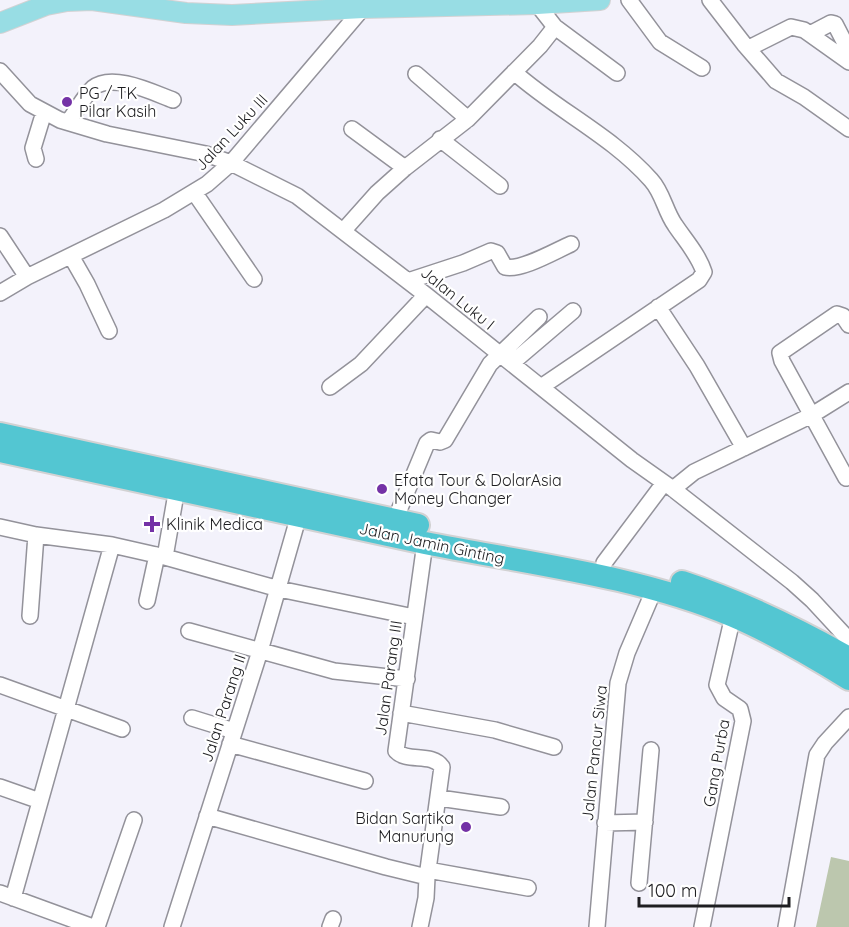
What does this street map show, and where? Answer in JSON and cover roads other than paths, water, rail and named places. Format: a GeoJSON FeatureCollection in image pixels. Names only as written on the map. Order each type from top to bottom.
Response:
{"type":"FeatureCollection","features":[{"type":"Feature","properties":{"kind":"highway","name":"Jalan Jamin Ginting"},"geometry":{"type":"LineString","coordinates":[[0,434],[302,507],[425,543],[570,570],[654,590],[733,616],[771,634],[849,679]]}},
{"type":"Feature","properties":{"kind":"highway","name":"Jalan Jamin Ginting"},"geometry":{"type":"LineString","coordinates":[[0,452],[177,488],[395,520],[604,563],[669,578],[846,643]]}},
{"type":"Feature","properties":{"kind":"main road"},"geometry":{"type":"LineString","coordinates":[[0,23],[46,5],[92,0],[187,7],[232,15],[363,4],[537,4],[600,0]]}},
{"type":"Feature","properties":{"kind":"street"},"geometry":{"type":"LineString","coordinates":[[629,0],[660,42],[702,68]]}},
{"type":"Feature","properties":{"kind":"street"},"geometry":{"type":"LineString","coordinates":[[710,0],[776,81],[849,129]]}},
{"type":"Feature","properties":{"kind":"street","name":"Jalan Luku III"},"geometry":{"type":"LineString","coordinates":[[0,293],[207,184],[231,163],[363,4]]}},
{"type":"Feature","properties":{"kind":"street"},"geometry":{"type":"LineString","coordinates":[[537,4],[555,27],[617,74]]}},
{"type":"Feature","properties":{"kind":"street"},"geometry":{"type":"LineString","coordinates":[[810,34],[831,23],[835,24],[849,51]]}},
{"type":"Feature","properties":{"kind":"street"},"geometry":{"type":"LineString","coordinates":[[344,230],[405,168],[468,118],[555,27]]}},
{"type":"Feature","properties":{"kind":"street"},"geometry":{"type":"LineString","coordinates":[[749,48],[791,27],[810,34],[849,62]]}},
{"type":"Feature","properties":{"kind":"street","name":"Jalan Luku I"},"geometry":{"type":"LineString","coordinates":[[0,71],[30,104],[44,112],[107,134],[206,154],[231,163],[297,196],[344,230],[632,460],[792,582],[812,600],[846,643]]}},
{"type":"Feature","properties":{"kind":"street"},"geometry":{"type":"LineString","coordinates":[[514,72],[627,156],[652,182],[672,221],[701,263],[704,272],[699,280],[541,387]]}},
{"type":"Feature","properties":{"kind":"street"},"geometry":{"type":"LineString","coordinates":[[416,74],[468,118]]}},
{"type":"Feature","properties":{"kind":"street"},"geometry":{"type":"LineString","coordinates":[[68,122],[94,88],[108,82],[142,88],[173,100]]}},
{"type":"Feature","properties":{"kind":"street"},"geometry":{"type":"LineString","coordinates":[[36,159],[33,148],[44,112]]}},
{"type":"Feature","properties":{"kind":"street"},"geometry":{"type":"LineString","coordinates":[[352,129],[405,168]]}},
{"type":"Feature","properties":{"kind":"street"},"geometry":{"type":"LineString","coordinates":[[440,139],[500,186]]}},
{"type":"Feature","properties":{"kind":"street"},"geometry":{"type":"LineString","coordinates":[[194,192],[254,279]]}},
{"type":"Feature","properties":{"kind":"street"},"geometry":{"type":"LineString","coordinates":[[0,236],[27,277]]}},
{"type":"Feature","properties":{"kind":"street"},"geometry":{"type":"LineString","coordinates":[[408,281],[491,251],[497,253],[505,267],[510,268],[571,244]]}},
{"type":"Feature","properties":{"kind":"street"},"geometry":{"type":"LineString","coordinates":[[71,256],[109,331]]}},
{"type":"Feature","properties":{"kind":"street"},"geometry":{"type":"LineString","coordinates":[[330,387],[362,364],[426,295]]}},
{"type":"Feature","properties":{"kind":"street"},"geometry":{"type":"LineString","coordinates":[[658,307],[697,366],[744,448]]}},
{"type":"Feature","properties":{"kind":"street"},"geometry":{"type":"LineString","coordinates":[[395,520],[427,443],[432,440],[440,442],[445,440],[484,373],[573,311]]}},
{"type":"Feature","properties":{"kind":"street"},"geometry":{"type":"LineString","coordinates":[[846,478],[782,361],[781,351],[837,315],[843,316],[849,325]]}},
{"type":"Feature","properties":{"kind":"street"},"geometry":{"type":"LineString","coordinates":[[506,358],[539,317]]}},
{"type":"Feature","properties":{"kind":"street"},"geometry":{"type":"LineString","coordinates":[[604,563],[669,486],[812,415],[849,392]]}},
{"type":"Feature","properties":{"kind":"street"},"geometry":{"type":"LineString","coordinates":[[147,601],[161,556],[177,488]]}},
{"type":"Feature","properties":{"kind":"street","name":"Jalan Parang II"},"geometry":{"type":"LineString","coordinates":[[172,927],[260,651],[302,507]]}},
{"type":"Feature","properties":{"kind":"street"},"geometry":{"type":"LineString","coordinates":[[0,527],[36,535],[112,545],[161,556],[279,589],[414,617]]}},
{"type":"Feature","properties":{"kind":"street"},"geometry":{"type":"LineString","coordinates":[[30,616],[36,535]]}},
{"type":"Feature","properties":{"kind":"street","name":"Jalan Parang III"},"geometry":{"type":"LineString","coordinates":[[420,927],[426,898],[442,770],[441,765],[434,760],[400,755],[396,751],[425,543]]}},
{"type":"Feature","properties":{"kind":"street"},"geometry":{"type":"LineString","coordinates":[[112,545],[40,801],[7,896],[95,927],[134,820]]}},
{"type":"Feature","properties":{"kind":"street","name":"Jalan Pancur Siwa"},"geometry":{"type":"LineString","coordinates":[[597,927],[618,683],[627,653],[654,590]]}},
{"type":"Feature","properties":{"kind":"street","name":"Gang Purba"},"geometry":{"type":"LineString","coordinates":[[702,927],[743,721],[740,709],[724,698],[717,685],[733,616]]}},
{"type":"Feature","properties":{"kind":"street"},"geometry":{"type":"LineString","coordinates":[[189,631],[334,671],[407,679]]}},
{"type":"Feature","properties":{"kind":"street"},"geometry":{"type":"LineString","coordinates":[[0,685],[122,729]]}},
{"type":"Feature","properties":{"kind":"street"},"geometry":{"type":"LineString","coordinates":[[401,714],[495,730],[554,747]]}},
{"type":"Feature","properties":{"kind":"street"},"geometry":{"type":"LineString","coordinates":[[786,927],[817,755],[849,717]]}},
{"type":"Feature","properties":{"kind":"street"},"geometry":{"type":"LineString","coordinates":[[192,718],[232,738],[365,781]]}},
{"type":"Feature","properties":{"kind":"street"},"geometry":{"type":"LineString","coordinates":[[639,883],[651,750]]}},
{"type":"Feature","properties":{"kind":"street"},"geometry":{"type":"LineString","coordinates":[[0,787],[40,801]]}},
{"type":"Feature","properties":{"kind":"street"},"geometry":{"type":"LineString","coordinates":[[439,798],[501,807]]}},
{"type":"Feature","properties":{"kind":"street"},"geometry":{"type":"LineString","coordinates":[[207,816],[386,867],[528,888]]}},
{"type":"Feature","properties":{"kind":"street"},"geometry":{"type":"LineString","coordinates":[[605,823],[645,822]]}},
{"type":"Feature","properties":{"kind":"place","name":"PG / TK Pilar Kasih"},"geometry":{"type":"Point","coordinates":[67,102]}},
{"type":"Feature","properties":{"kind":"place","name":"Efata Tour & DolarAsia Money Changer"},"geometry":{"type":"Point","coordinates":[382,489]}},
{"type":"Feature","properties":{"kind":"place","name":"Klinik Medica"},"geometry":{"type":"Point","coordinates":[152,524]}},
{"type":"Feature","properties":{"kind":"place","name":"Bidan Sartika Manurung"},"geometry":{"type":"Point","coordinates":[466,827]}}]}
